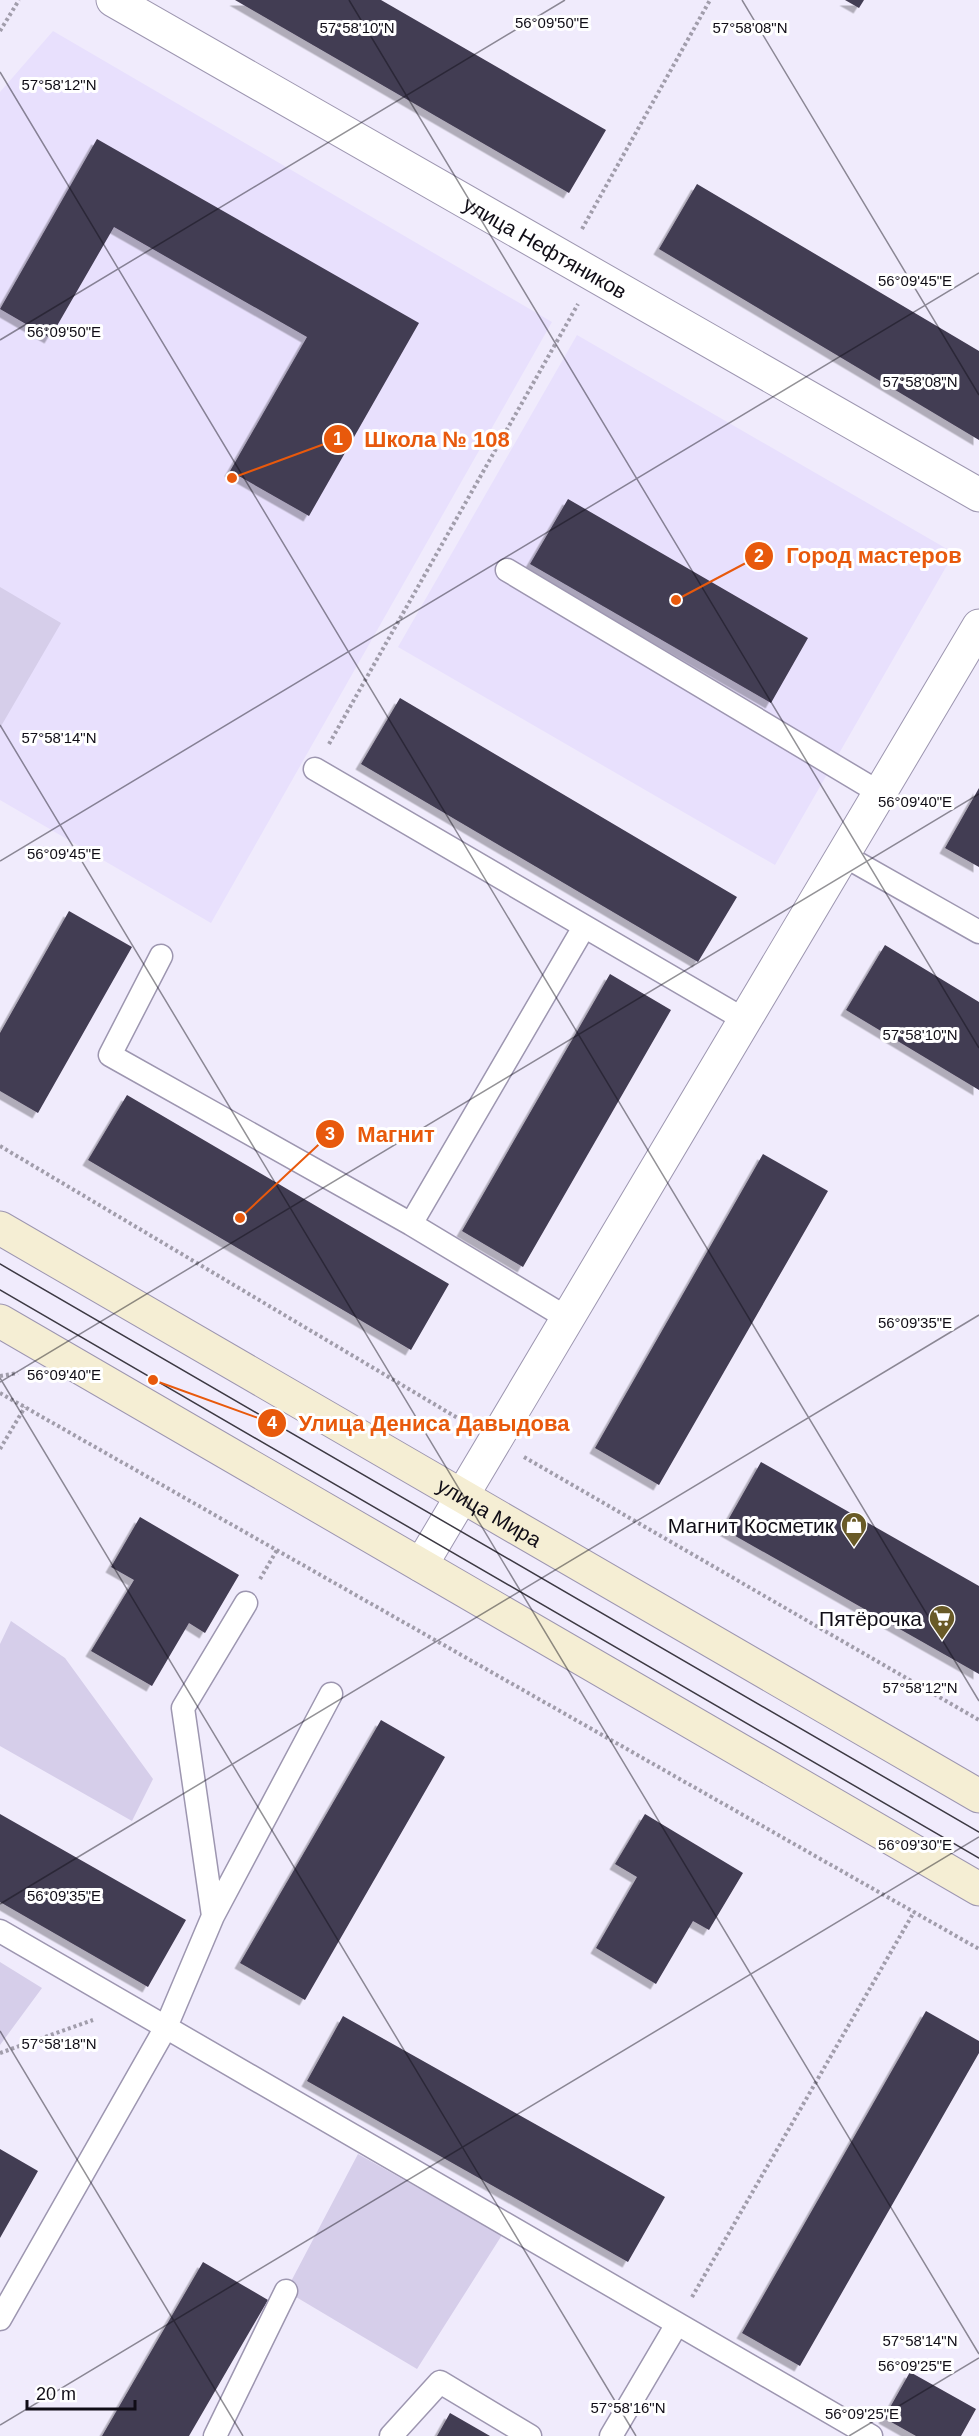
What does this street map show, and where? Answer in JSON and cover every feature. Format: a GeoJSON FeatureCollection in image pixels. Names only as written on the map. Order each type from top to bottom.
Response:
{"type":"FeatureCollection","features":[{"type":"Feature","properties":{"kind":"main road","name":"улица Мира"},"geometry":{"type":"LineString","coordinates":[[0,1228],[979,1796]]}},
{"type":"Feature","properties":{"kind":"main road"},"geometry":{"type":"LineString","coordinates":[[0,1321],[979,1889]]}},
{"type":"Feature","properties":{"kind":"street","name":"улица Нефтяников"},"geometry":{"type":"LineString","coordinates":[[113,0],[979,495]]}},
{"type":"Feature","properties":{"kind":"street"},"geometry":{"type":"LineString","coordinates":[[422,1565],[979,626]]}},
{"type":"Feature","properties":{"kind":"lane"},"geometry":{"type":"LineString","coordinates":[[507,570],[880,793]]}},
{"type":"Feature","properties":{"kind":"lane"},"geometry":{"type":"LineString","coordinates":[[315,769],[744,1020]]}},
{"type":"Feature","properties":{"kind":"lane"},"geometry":{"type":"LineString","coordinates":[[843,855],[979,932]]}},
{"type":"Feature","properties":{"kind":"lane"},"geometry":{"type":"LineString","coordinates":[[411,1224],[584,927]]}},
{"type":"Feature","properties":{"kind":"lane"},"geometry":{"type":"LineString","coordinates":[[161,956],[110,1055],[411,1224],[567,1318]]}},
{"type":"Feature","properties":{"kind":"lane"},"geometry":{"type":"LineString","coordinates":[[213,1916],[183,1708],[246,1603]]}},
{"type":"Feature","properties":{"kind":"lane"},"geometry":{"type":"LineString","coordinates":[[0,2319],[166,2027],[213,1916],[331,1694]]}},
{"type":"Feature","properties":{"kind":"lane"},"geometry":{"type":"LineString","coordinates":[[0,1931],[871,2436]]}},
{"type":"Feature","properties":{"kind":"lane"},"geometry":{"type":"LineString","coordinates":[[216,2436],[286,2291]]}},
{"type":"Feature","properties":{"kind":"lane"},"geometry":{"type":"LineString","coordinates":[[611,2436],[676,2324]]}},
{"type":"Feature","properties":{"kind":"lane"},"geometry":{"type":"LineString","coordinates":[[391,2436],[440,2382],[530,2436]]}},
{"type":"Feature","properties":{"kind":"path"},"geometry":{"type":"LineString","coordinates":[[0,31],[19,0]]}},
{"type":"Feature","properties":{"kind":"path"},"geometry":{"type":"LineString","coordinates":[[566,258],[710,0]]}},
{"type":"Feature","properties":{"kind":"path"},"geometry":{"type":"LineString","coordinates":[[315,769],[594,274]]}},
{"type":"Feature","properties":{"kind":"path"},"geometry":{"type":"LineString","coordinates":[[0,1393],[979,1949]]}},
{"type":"Feature","properties":{"kind":"path"},"geometry":{"type":"LineString","coordinates":[[0,1449],[25,1407]]}},
{"type":"Feature","properties":{"kind":"path"},"geometry":{"type":"LineString","coordinates":[[676,2324],[914,1912]]}},
{"type":"Feature","properties":{"kind":"path"},"geometry":{"type":"LineString","coordinates":[[0,2052],[100,2017]]}},
{"type":"Feature","properties":{"kind":"shaded area"},"geometry":{"type":"Polygon","coordinates":[[[53,31],[552,322],[211,923],[0,800],[0,92],[53,31]]]}},
{"type":"Feature","properties":{"kind":"shaded area"},"geometry":{"type":"Polygon","coordinates":[[[577,335],[954,553],[775,865],[398,647],[577,335]]]}},
{"type":"Feature","properties":{"kind":"shaded area"},"geometry":{"type":"Polygon","coordinates":[[[0,587],[61,623],[0,728],[0,587]]]}},
{"type":"Feature","properties":{"kind":"shaded area"},"geometry":{"type":"Polygon","coordinates":[[[11,1621],[65,1658],[153,1779],[132,1821],[0,1746],[0,1644],[11,1621]]]}},
{"type":"Feature","properties":{"kind":"shaded area"},"geometry":{"type":"Polygon","coordinates":[[[0,1962],[42,1988],[0,2045],[0,1962]]]}},
{"type":"Feature","properties":{"kind":"shaded area"},"geometry":{"type":"Polygon","coordinates":[[[358,2154],[502,2235],[417,2369],[286,2291],[358,2154]]]}},
{"type":"Feature","properties":{"kind":"building"},"geometry":{"type":"Polygon","coordinates":[[[235,0],[381,0],[606,130],[569,193],[235,0]]]}},
{"type":"Feature","properties":{"kind":"building"},"geometry":{"type":"Polygon","coordinates":[[[845,0],[864,0],[859,8],[845,0]]]}},
{"type":"Feature","properties":{"kind":"building"},"geometry":{"type":"Polygon","coordinates":[[[97,139],[419,323],[309,516],[230,471],[307,337],[114,227],[50,338],[0,309],[97,139]]]}},
{"type":"Feature","properties":{"kind":"building"},"geometry":{"type":"Polygon","coordinates":[[[697,184],[979,351],[979,440],[659,249],[697,184]]]}},
{"type":"Feature","properties":{"kind":"building"},"geometry":{"type":"Polygon","coordinates":[[[568,499],[808,638],[771,703],[530,564],[568,499]]]}},
{"type":"Feature","properties":{"kind":"building"},"geometry":{"type":"Polygon","coordinates":[[[400,698],[737,897],[698,962],[361,764],[400,698]]]}},
{"type":"Feature","properties":{"kind":"building"},"geometry":{"type":"Polygon","coordinates":[[[979,788],[979,867],[945,848],[979,788]]]}},
{"type":"Feature","properties":{"kind":"building"},"geometry":{"type":"Polygon","coordinates":[[[69,911],[132,947],[38,1113],[0,1091],[0,1033],[69,911]]]}},
{"type":"Feature","properties":{"kind":"building"},"geometry":{"type":"Polygon","coordinates":[[[885,945],[979,1002],[979,1090],[846,1010],[885,945]]]}},
{"type":"Feature","properties":{"kind":"building"},"geometry":{"type":"Polygon","coordinates":[[[610,974],[671,1010],[523,1267],[462,1231],[610,974]]]}},
{"type":"Feature","properties":{"kind":"building"},"geometry":{"type":"Polygon","coordinates":[[[127,1095],[449,1284],[411,1350],[88,1160],[127,1095]]]}},
{"type":"Feature","properties":{"kind":"building"},"geometry":{"type":"Polygon","coordinates":[[[763,1154],[828,1191],[659,1485],[595,1448],[763,1154]]]}},
{"type":"Feature","properties":{"kind":"building"},"geometry":{"type":"Polygon","coordinates":[[[761,1462],[979,1586],[979,1674],[723,1529],[761,1462]]]}},
{"type":"Feature","properties":{"kind":"building"},"geometry":{"type":"Polygon","coordinates":[[[140,1517],[239,1575],[205,1633],[189,1623],[152,1686],[91,1651],[134,1580],[111,1567],[140,1517]]]}},
{"type":"Feature","properties":{"kind":"building"},"geometry":{"type":"Polygon","coordinates":[[[381,1720],[445,1757],[305,2000],[240,1963],[381,1720]]]}},
{"type":"Feature","properties":{"kind":"building"},"geometry":{"type":"Polygon","coordinates":[[[0,1814],[186,1920],[148,1987],[0,1902],[0,1814]]]}},
{"type":"Feature","properties":{"kind":"building"},"geometry":{"type":"Polygon","coordinates":[[[645,1814],[743,1873],[709,1930],[693,1921],[656,1984],[596,1948],[637,1877],[615,1864],[645,1814]]]}},
{"type":"Feature","properties":{"kind":"building"},"geometry":{"type":"Polygon","coordinates":[[[926,2011],[979,2041],[979,2053],[800,2366],[742,2333],[926,2011]]]}},
{"type":"Feature","properties":{"kind":"building"},"geometry":{"type":"Polygon","coordinates":[[[343,2016],[665,2197],[628,2262],[307,2081],[343,2016]]]}},
{"type":"Feature","properties":{"kind":"building"},"geometry":{"type":"Polygon","coordinates":[[[0,2149],[38,2171],[0,2238],[0,2149]]]}},
{"type":"Feature","properties":{"kind":"building"},"geometry":{"type":"Polygon","coordinates":[[[203,2262],[268,2300],[189,2436],[102,2436],[203,2262]]]}},
{"type":"Feature","properties":{"kind":"building"},"geometry":{"type":"Polygon","coordinates":[[[910,2372],[976,2409],[961,2436],[916,2436],[884,2418],[910,2372]]]}},
{"type":"Feature","properties":{"kind":"building"},"geometry":{"type":"Polygon","coordinates":[[[450,2413],[490,2436],[437,2436],[450,2413]]]}},
{"type":"Feature","properties":{"kind":"tram line"},"geometry":{"type":"LineString","coordinates":[[0,1264],[979,1832]]}},
{"type":"Feature","properties":{"kind":"tram line"},"geometry":{"type":"LineString","coordinates":[[0,1290],[979,1858]]}},
{"type":"Feature","properties":{"kind":"place","name":"Школа № 108"},"geometry":{"type":"Point","coordinates":[232,478]}},
{"type":"Feature","properties":{"kind":"place","name":"Город мастеров"},"geometry":{"type":"Point","coordinates":[676,600]}},
{"type":"Feature","properties":{"kind":"place","name":"Магнит"},"geometry":{"type":"Point","coordinates":[240,1218]}},
{"type":"Feature","properties":{"kind":"place","name":"Улица Дениса Давыдова"},"geometry":{"type":"Point","coordinates":[153,1380]}},
{"type":"Feature","properties":{"kind":"place","name":"Магнит Косметик"},"geometry":{"type":"Point","coordinates":[854,1548]}},
{"type":"Feature","properties":{"kind":"place","name":"Пятёрочка"},"geometry":{"type":"Point","coordinates":[942,1641]}}]}
